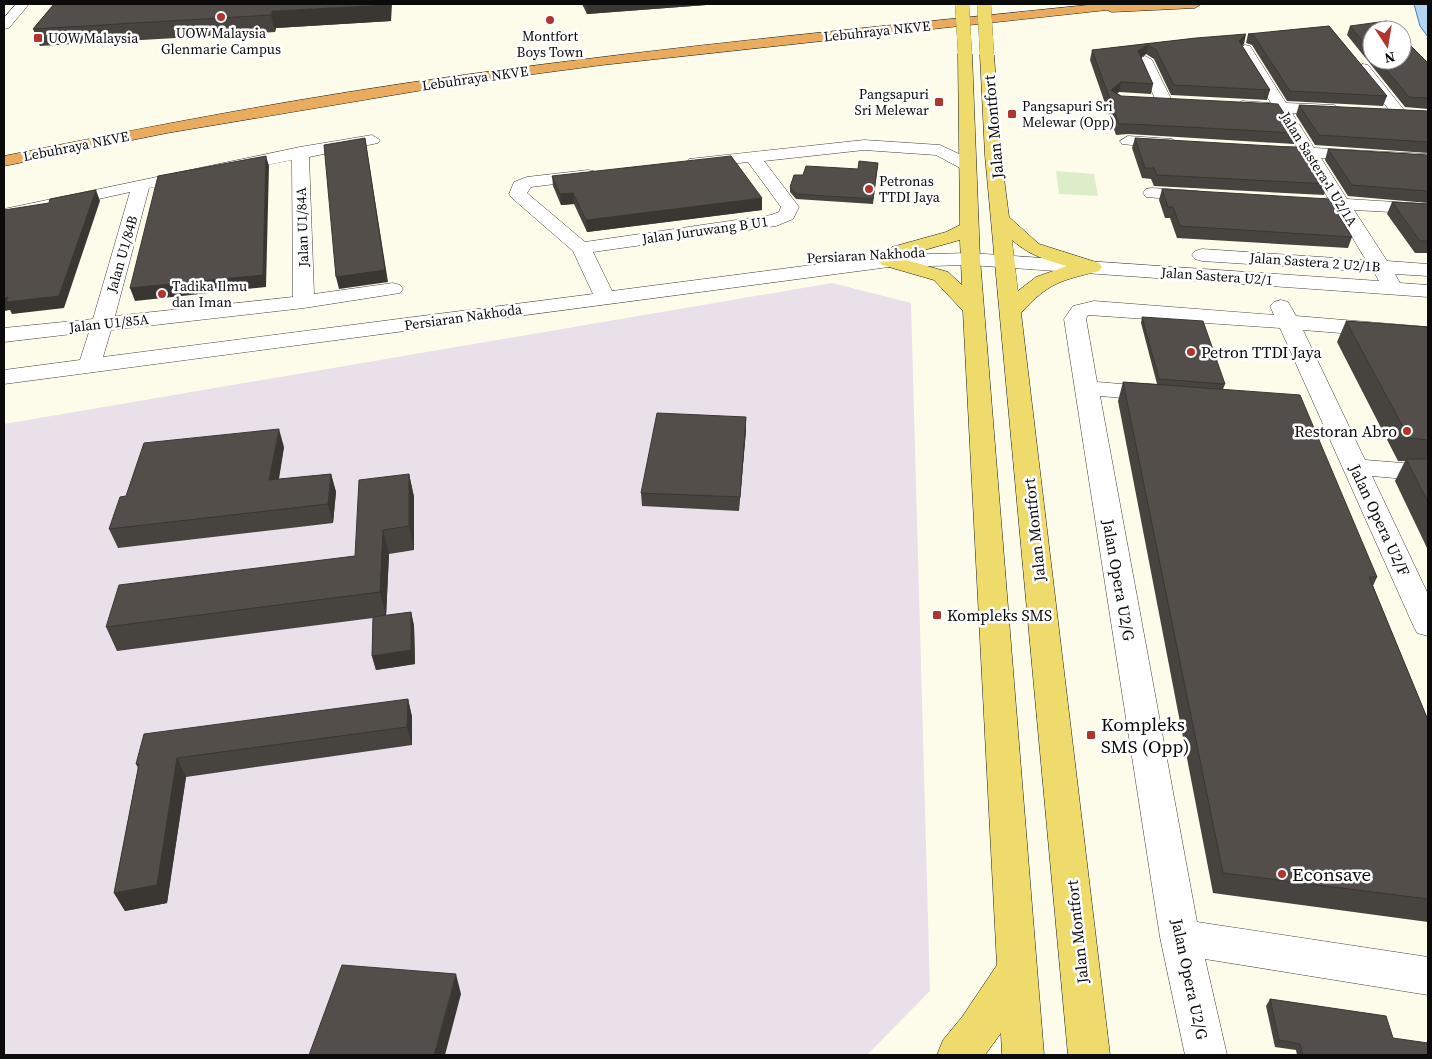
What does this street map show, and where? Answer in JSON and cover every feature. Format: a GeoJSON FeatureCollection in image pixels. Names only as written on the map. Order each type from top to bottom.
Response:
{"type":"FeatureCollection","features":[{"type":"Feature","properties":{"kind":"highway","name":"Lebuhraya NKVE"},"geometry":{"type":"LineString","coordinates":[[4,146],[218,106],[462,67],[651,44],[1052,4]]}},
{"type":"Feature","properties":{"kind":"highway","name":"Lebuhraya NKVE"},"geometry":{"type":"LineString","coordinates":[[4,161],[176,127],[459,80],[629,58],[1129,4]]}},
{"type":"Feature","properties":{"kind":"highway"},"geometry":{"type":"LineString","coordinates":[[1095,7],[1126,8],[1195,4]]}},
{"type":"Feature","properties":{"kind":"main road","name":"Jalan Montfort"},"geometry":{"type":"LineString","coordinates":[[962,4],[970,259],[1023,1055]]}},
{"type":"Feature","properties":{"kind":"main road","name":"Jalan Montfort"},"geometry":{"type":"LineString","coordinates":[[984,4],[993,156],[1002,221],[1090,1055]]}},
{"type":"Feature","properties":{"kind":"main road"},"geometry":{"type":"LineString","coordinates":[[1002,221],[1032,248],[1042,254],[1092,267]]}},
{"type":"Feature","properties":{"kind":"main road"},"geometry":{"type":"LineString","coordinates":[[894,256],[953,236],[969,228]]}},
{"type":"Feature","properties":{"kind":"main road"},"geometry":{"type":"LineString","coordinates":[[894,256],[941,276],[973,309]]}},
{"type":"Feature","properties":{"kind":"main road"},"geometry":{"type":"LineString","coordinates":[[1011,311],[1032,288],[1044,279],[1092,267]]}},
{"type":"Feature","properties":{"kind":"main road"},"geometry":{"type":"LineString","coordinates":[[958,1055],[978,1032],[1017,970]]}},
{"type":"Feature","properties":{"kind":"street"},"geometry":{"type":"LineString","coordinates":[[4,25],[23,4]]}},
{"type":"Feature","properties":{"kind":"street","name":"Jalan Sastera 1 U2/1A"},"geometry":{"type":"LineString","coordinates":[[1245,48],[1394,289]]}},
{"type":"Feature","properties":{"kind":"street"},"geometry":{"type":"LineString","coordinates":[[1145,60],[1164,102]]}},
{"type":"Feature","properties":{"kind":"street"},"geometry":{"type":"LineString","coordinates":[[1357,60],[1399,114]]}},
{"type":"Feature","properties":{"kind":"street"},"geometry":{"type":"LineString","coordinates":[[1146,100],[1184,102]]}},
{"type":"Feature","properties":{"kind":"street"},"geometry":{"type":"LineString","coordinates":[[1223,105],[1350,111]]}},
{"type":"Feature","properties":{"kind":"street"},"geometry":{"type":"LineString","coordinates":[[1380,112],[1419,114]]}},
{"type":"Feature","properties":{"kind":"street"},"geometry":{"type":"LineString","coordinates":[[940,150],[966,138]]}},
{"type":"Feature","properties":{"kind":"street"},"geometry":{"type":"LineString","coordinates":[[4,214],[140,184],[300,152],[372,140]]}},
{"type":"Feature","properties":{"kind":"street"},"geometry":{"type":"LineString","coordinates":[[1128,142],[1185,145]]}},
{"type":"Feature","properties":{"kind":"street"},"geometry":{"type":"LineString","coordinates":[[673,165],[864,145],[940,150],[966,164]]}},
{"type":"Feature","properties":{"kind":"street"},"geometry":{"type":"LineString","coordinates":[[1252,149],[1428,159]]}},
{"type":"Feature","properties":{"kind":"street","name":"Jalan U1/84A"},"geometry":{"type":"LineString","coordinates":[[300,152],[304,302]]}},
{"type":"Feature","properties":{"kind":"street","name":"Jalan Juruwang B U1"},"geometry":{"type":"LineString","coordinates":[[581,248],[776,220],[786,215],[790,208],[752,156]]}},
{"type":"Feature","properties":{"kind":"street"},"geometry":{"type":"LineString","coordinates":[[603,292],[581,248],[518,194],[520,186],[527,182],[604,173]]}},
{"type":"Feature","properties":{"kind":"street","name":"Jalan U1/84B"},"geometry":{"type":"LineString","coordinates":[[92,359],[127,240],[140,184]]}},
{"type":"Feature","properties":{"kind":"street"},"geometry":{"type":"LineString","coordinates":[[1152,193],[1212,197]]}},
{"type":"Feature","properties":{"kind":"street"},"geometry":{"type":"LineString","coordinates":[[1312,202],[1428,209]]}},
{"type":"Feature","properties":{"kind":"street","name":"Jalan Sastera 2 U2/1B"},"geometry":{"type":"LineString","coordinates":[[1202,255],[1428,270]]}},
{"type":"Feature","properties":{"kind":"street","name":"Persiaran Nakhoda"},"geometry":{"type":"LineString","coordinates":[[4,377],[92,359],[894,256],[1006,261]]}},
{"type":"Feature","properties":{"kind":"street","name":"Jalan Sastera U2/1"},"geometry":{"type":"LineString","coordinates":[[1006,261],[1428,291]]}},
{"type":"Feature","properties":{"kind":"street","name":"Jalan Opera U2/F"},"geometry":{"type":"LineString","coordinates":[[1269,280],[1355,467],[1425,611]]}},
{"type":"Feature","properties":{"kind":"street","name":"Jalan U1/85A"},"geometry":{"type":"LineString","coordinates":[[4,335],[304,302],[393,289]]}},
{"type":"Feature","properties":{"kind":"street","name":"Jalan Opera U2/G"},"geometry":{"type":"LineString","coordinates":[[1206,1055],[1180,937],[1075,319],[1080,310],[1094,306],[1287,320],[1428,333]]}},
{"type":"Feature","properties":{"kind":"street","name":"Persiaran Nakhoda"},"geometry":{"type":"LineString","coordinates":[[4,360],[92,359]]}},
{"type":"Feature","properties":{"kind":"street"},"geometry":{"type":"LineString","coordinates":[[1087,388],[1183,396]]}},
{"type":"Feature","properties":{"kind":"street"},"geometry":{"type":"LineString","coordinates":[[1299,406],[1328,409]]}},
{"type":"Feature","properties":{"kind":"street"},"geometry":{"type":"LineString","coordinates":[[1355,467],[1428,473]]}},
{"type":"Feature","properties":{"kind":"street"},"geometry":{"type":"LineString","coordinates":[[1180,937],[1428,976]]}},
{"type":"Feature","properties":{"kind":"shaded area"},"geometry":{"type":"Polygon","coordinates":[[[832,283],[911,303],[930,991],[867,1055],[4,1055],[4,424],[832,283]]]}},
{"type":"Feature","properties":{"kind":"green space"},"geometry":{"type":"Polygon","coordinates":[[[1056,171],[1094,174],[1098,196],[1059,194],[1056,171]]]}},
{"type":"Feature","properties":{"kind":"water"},"geometry":{"type":"Polygon","coordinates":[[[1414,4],[1428,4],[1428,37],[1420,26],[1414,4]]]}},
{"type":"Feature","properties":{"kind":"building"},"geometry":{"type":"Polygon","coordinates":[[[54,4],[389,5],[272,11],[271,15],[33,29],[54,4]]]}},
{"type":"Feature","properties":{"kind":"building"},"geometry":{"type":"Polygon","coordinates":[[[1362,24],[1362,41],[1350,26],[1362,24]]]}},
{"type":"Feature","properties":{"kind":"building"},"geometry":{"type":"Polygon","coordinates":[[[1329,26],[1362,66],[1362,70],[1365,70],[1387,96],[1290,91],[1254,36],[1248,34],[1329,26]]]}},
{"type":"Feature","properties":{"kind":"building"},"geometry":{"type":"Polygon","coordinates":[[[1246,34],[1239,41],[1270,90],[1174,85],[1156,50],[1148,45],[1138,51],[1153,84],[1121,82],[1111,90],[1121,96],[1278,104],[1297,133],[1119,124],[1092,50],[1246,34]]]}},
{"type":"Feature","properties":{"kind":"building"},"geometry":{"type":"Polygon","coordinates":[[[1412,47],[1428,63],[1428,98],[1409,97],[1386,70],[1412,70],[1412,47]]]}},
{"type":"Feature","properties":{"kind":"building"},"geometry":{"type":"Polygon","coordinates":[[[1299,105],[1428,111],[1428,142],[1319,135],[1299,105]]]}},
{"type":"Feature","properties":{"kind":"building"},"geometry":{"type":"Polygon","coordinates":[[[365,138],[385,270],[336,277],[324,145],[365,138]]]}},
{"type":"Feature","properties":{"kind":"building"},"geometry":{"type":"Polygon","coordinates":[[[1135,138],[1306,148],[1328,184],[1157,175],[1154,168],[1145,168],[1135,138]]]}},
{"type":"Feature","properties":{"kind":"building"},"geometry":{"type":"Polygon","coordinates":[[[1328,149],[1428,155],[1428,191],[1352,185],[1328,149]]]}},
{"type":"Feature","properties":{"kind":"building"},"geometry":{"type":"Polygon","coordinates":[[[266,156],[263,275],[130,288],[158,176],[266,156]]]}},
{"type":"Feature","properties":{"kind":"building"},"geometry":{"type":"Polygon","coordinates":[[[731,156],[762,198],[586,220],[573,193],[560,194],[552,176],[731,156]]]}},
{"type":"Feature","properties":{"kind":"building"},"geometry":{"type":"Polygon","coordinates":[[[859,161],[878,163],[873,199],[796,194],[790,187],[794,175],[803,175],[806,166],[858,169],[859,161]]]}},
{"type":"Feature","properties":{"kind":"building"},"geometry":{"type":"Polygon","coordinates":[[[1162,189],[1329,199],[1352,237],[1180,226],[1173,207],[1168,207],[1162,189]]]}},
{"type":"Feature","properties":{"kind":"building"},"geometry":{"type":"Polygon","coordinates":[[[96,190],[59,296],[6,302],[8,297],[4,298],[4,210],[49,203],[50,199],[96,190]]]}},
{"type":"Feature","properties":{"kind":"building"},"geometry":{"type":"Polygon","coordinates":[[[1392,202],[1428,204],[1428,241],[1420,241],[1392,202]]]}},
{"type":"Feature","properties":{"kind":"building"},"geometry":{"type":"Polygon","coordinates":[[[1142,317],[1203,321],[1225,384],[1159,379],[1142,317]]]}},
{"type":"Feature","properties":{"kind":"building"},"geometry":{"type":"Polygon","coordinates":[[[1346,321],[1428,327],[1428,440],[1409,438],[1346,321]]]}},
{"type":"Feature","properties":{"kind":"building"},"geometry":{"type":"Polygon","coordinates":[[[1123,382],[1300,395],[1377,577],[1369,577],[1428,720],[1428,899],[1223,873],[1123,382]]]}},
{"type":"Feature","properties":{"kind":"building"},"geometry":{"type":"Polygon","coordinates":[[[657,413],[746,417],[740,497],[641,493],[657,413]]]}},
{"type":"Feature","properties":{"kind":"building"},"geometry":{"type":"Polygon","coordinates":[[[279,429],[269,480],[331,474],[328,504],[109,529],[120,497],[126,496],[144,443],[279,429]]]}},
{"type":"Feature","properties":{"kind":"building"},"geometry":{"type":"Polygon","coordinates":[[[1406,459],[1428,459],[1428,502],[1406,459]]]}},
{"type":"Feature","properties":{"kind":"building"},"geometry":{"type":"Polygon","coordinates":[[[409,474],[409,526],[383,530],[380,592],[106,627],[119,585],[355,556],[359,480],[409,474]]]}},
{"type":"Feature","properties":{"kind":"building"},"geometry":{"type":"Polygon","coordinates":[[[411,612],[411,650],[372,656],[373,617],[411,612]]]}},
{"type":"Feature","properties":{"kind":"building"},"geometry":{"type":"Polygon","coordinates":[[[408,699],[407,727],[177,758],[157,885],[114,893],[139,764],[136,764],[144,734],[408,699]]]}},
{"type":"Feature","properties":{"kind":"building"},"geometry":{"type":"Polygon","coordinates":[[[342,965],[456,974],[434,1055],[309,1055],[342,965]]]}},
{"type":"Feature","properties":{"kind":"building"},"geometry":{"type":"Polygon","coordinates":[[[1270,999],[1386,1016],[1393,1038],[1428,1043],[1428,1055],[1303,1055],[1300,1044],[1279,1040],[1270,999]]]}},
{"type":"Feature","properties":{"kind":"place","name":"UOW Malaysia Glenmarie Campus"},"geometry":{"type":"Point","coordinates":[221,17]}},
{"type":"Feature","properties":{"kind":"place","name":"Montfort Boys Town"},"geometry":{"type":"Point","coordinates":[550,20]}},
{"type":"Feature","properties":{"kind":"place","name":"UOW Malaysia"},"geometry":{"type":"Point","coordinates":[38,38]}},
{"type":"Feature","properties":{"kind":"place","name":"Pangsapuri Sri Melewar"},"geometry":{"type":"Point","coordinates":[939,102]}},
{"type":"Feature","properties":{"kind":"place","name":"Pangsapuri Sri Melewar (Opp)"},"geometry":{"type":"Point","coordinates":[1012,114]}},
{"type":"Feature","properties":{"kind":"place","name":"Petronas TTDI Jaya"},"geometry":{"type":"Point","coordinates":[869,189]}},
{"type":"Feature","properties":{"kind":"place","name":"Tadika Ilmu dan Iman"},"geometry":{"type":"Point","coordinates":[162,294]}},
{"type":"Feature","properties":{"kind":"place","name":"Petron TTDI Jaya"},"geometry":{"type":"Point","coordinates":[1191,352]}},
{"type":"Feature","properties":{"kind":"place","name":"Restoran Abro"},"geometry":{"type":"Point","coordinates":[1407,431]}},
{"type":"Feature","properties":{"kind":"place","name":"Kompleks SMS"},"geometry":{"type":"Point","coordinates":[937,615]}},
{"type":"Feature","properties":{"kind":"place","name":"Kompleks SMS (Opp)"},"geometry":{"type":"Point","coordinates":[1091,735]}},
{"type":"Feature","properties":{"kind":"place","name":"Econsave"},"geometry":{"type":"Point","coordinates":[1282,874]}}]}
